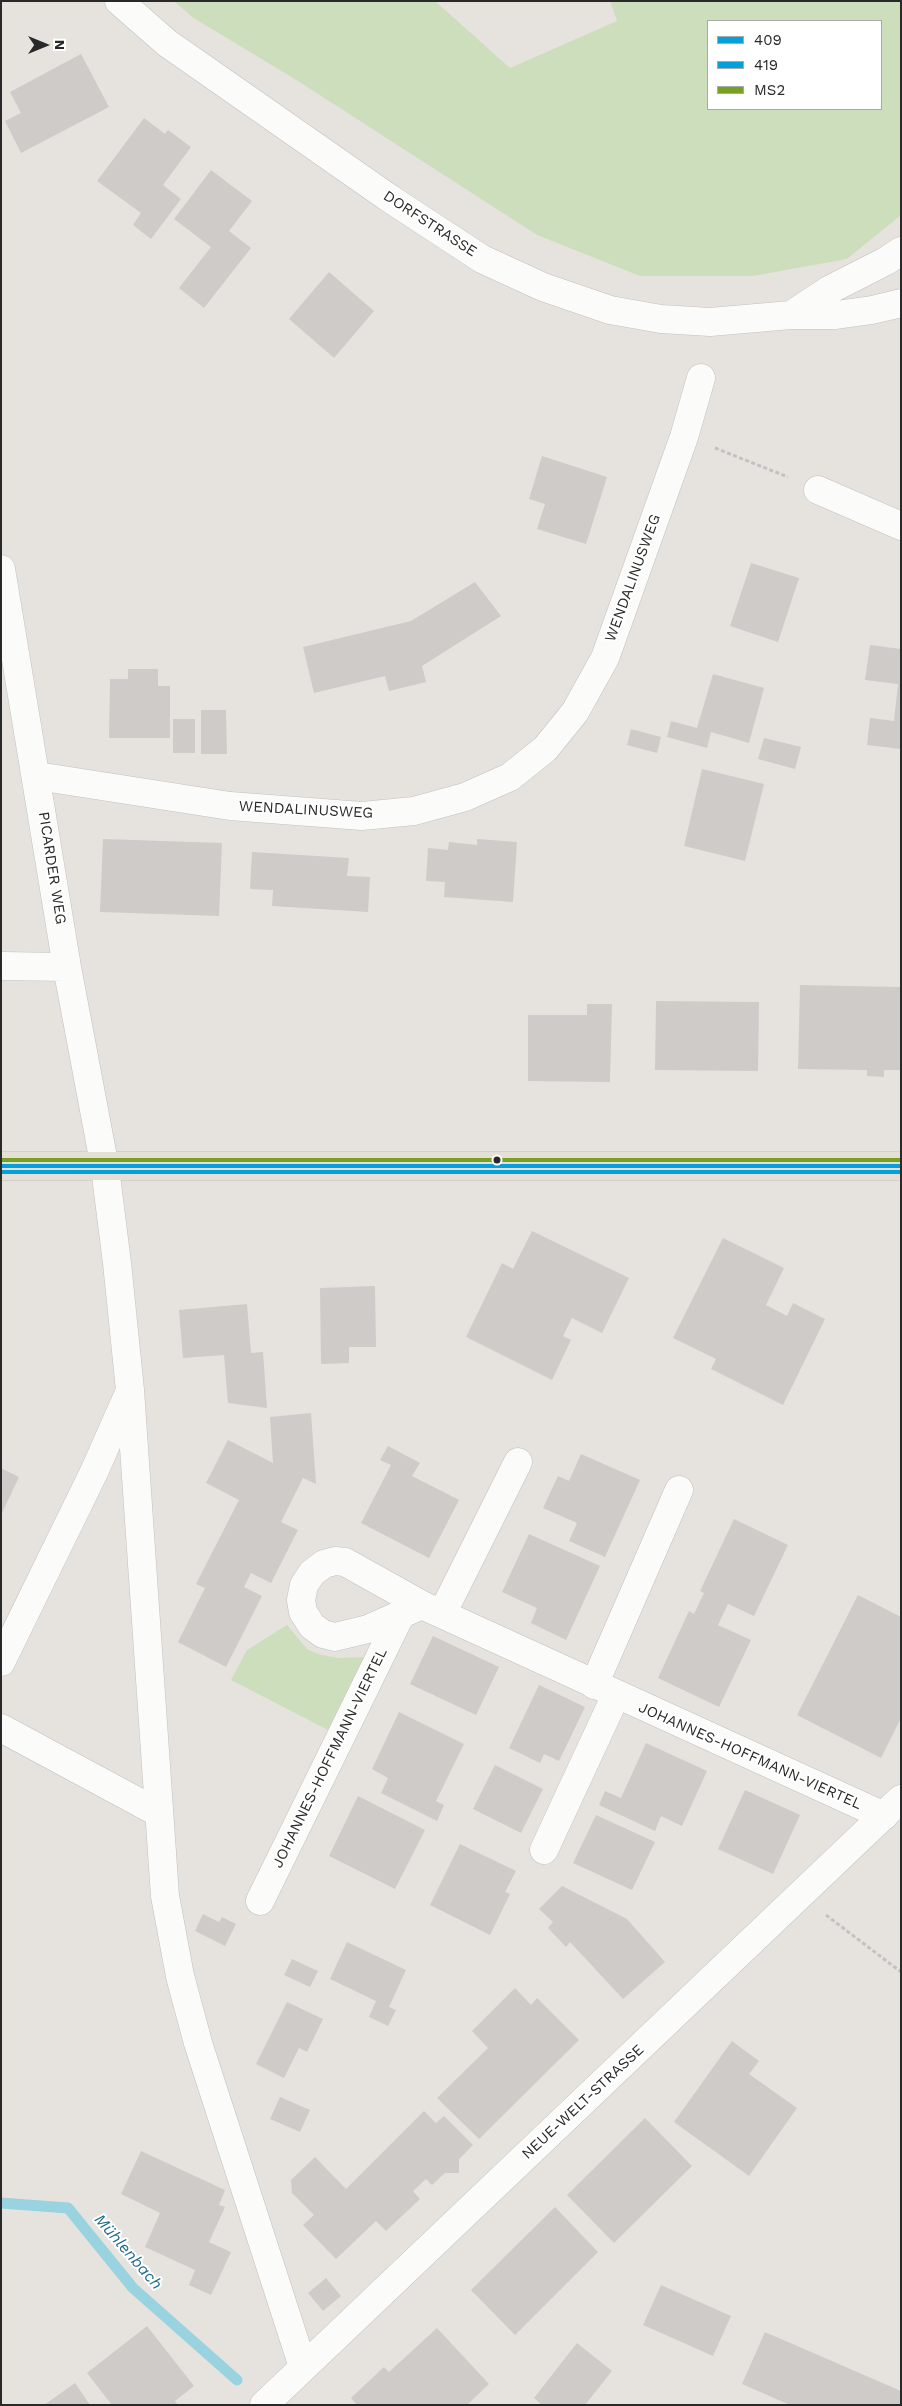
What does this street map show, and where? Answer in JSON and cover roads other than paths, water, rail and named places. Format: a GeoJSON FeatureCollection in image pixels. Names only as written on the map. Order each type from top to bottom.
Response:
{"type":"FeatureCollection","features":[{"type":"Feature","properties":{"kind":"main road"},"geometry":{"type":"LineString","coordinates":[[1,1166],[105,1168],[901,1166]]}},
{"type":"Feature","properties":{"kind":"street","name":"DORFSTRASSE"},"geometry":{"type":"LineString","coordinates":[[119,1],[166,44],[259,110],[482,259],[543,287],[610,310],[661,319],[710,322],[791,315],[836,315],[872,310],[901,303]]}},
{"type":"Feature","properties":{"kind":"street","name":"DORFSTRASSE"},"geometry":{"type":"LineString","coordinates":[[791,315],[828,290],[886,261],[901,251]]}},
{"type":"Feature","properties":{"kind":"street","name":"WENDALINUSWEG"},"geometry":{"type":"LineString","coordinates":[[37,776],[230,806],[362,816],[414,811],[465,797],[510,777],[545,749],[575,712],[605,658],[684,437],[701,378]]}},
{"type":"Feature","properties":{"kind":"street"},"geometry":{"type":"LineString","coordinates":[[818,490],[901,526]]}},
{"type":"Feature","properties":{"kind":"street","name":"PICARDER WEG"},"geometry":{"type":"LineString","coordinates":[[1,569],[10,684],[37,776],[67,966],[105,1168],[130,1390],[157,1812],[165,1896],[180,1976],[198,2043],[303,2367]]}},
{"type":"Feature","properties":{"kind":"street"},"geometry":{"type":"LineString","coordinates":[[1,966],[67,966]]}},
{"type":"Feature","properties":{"kind":"street"},"geometry":{"type":"LineString","coordinates":[[1,1662],[94,1472],[130,1390]]}},
{"type":"Feature","properties":{"kind":"street","name":"JOHANNES-HOFFMANN-VIERTEL"},"geometry":{"type":"LineString","coordinates":[[260,1901],[421,1611],[518,1462]]}},
{"type":"Feature","properties":{"kind":"street"},"geometry":{"type":"LineString","coordinates":[[544,1850],[679,1490]]}},
{"type":"Feature","properties":{"kind":"street","name":"JOHANNES-HOFFMANN-VIERTEL"},"geometry":{"type":"LineString","coordinates":[[421,1611],[605,1690],[892,1808]]}},
{"type":"Feature","properties":{"kind":"street"},"geometry":{"type":"LineString","coordinates":[[1,1728],[157,1812]]}},
{"type":"Feature","properties":{"kind":"street","name":"NEUE-WELT-STRASSE"},"geometry":{"type":"LineString","coordinates":[[268,2403],[303,2367],[892,1808]]}},
{"type":"Feature","properties":{"kind":"waterway","name":"Mühlenbach"},"geometry":{"type":"LineString","coordinates":[[1,2203],[68,2208],[133,2288],[237,2380]]}}]}
